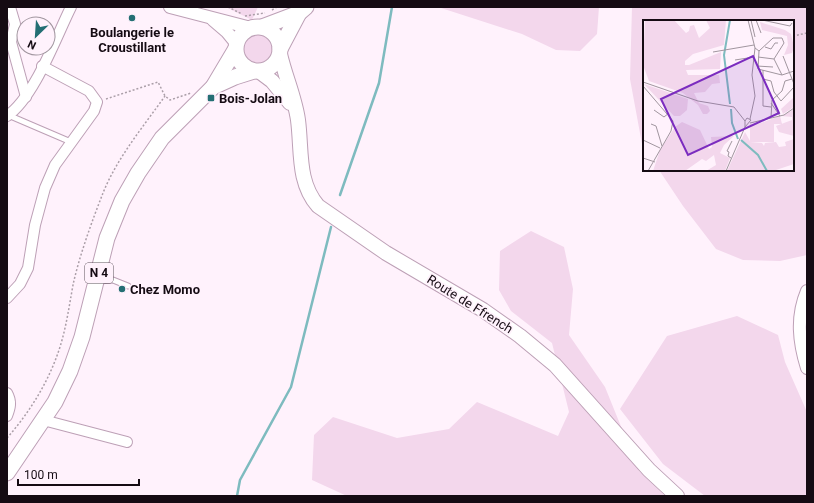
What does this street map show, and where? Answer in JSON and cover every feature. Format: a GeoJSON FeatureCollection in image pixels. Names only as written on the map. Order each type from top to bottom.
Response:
{"type":"FeatureCollection","features":[{"type":"Feature","properties":{"kind":"main road"},"geometry":{"type":"LineString","coordinates":[[303,10],[273,66],[257,71],[241,64],[235,47],[241,34],[303,10]]}},
{"type":"Feature","properties":{"kind":"main road"},"geometry":{"type":"LineString","coordinates":[[256,27],[273,32],[277,37],[280,52]]}},
{"type":"Feature","properties":{"kind":"main road","name":"N 4"},"geometry":{"type":"LineString","coordinates":[[7,473],[55,402],[70,371],[97,281],[108,238],[122,201],[138,173],[162,138],[213,87],[235,47]]}},
{"type":"Feature","properties":{"kind":"main road","name":"Route de Ffrench"},"geometry":{"type":"LineString","coordinates":[[280,52],[298,119],[300,164],[307,189],[318,206],[386,253],[483,310],[520,336],[555,365],[649,470],[677,496]]}},
{"type":"Feature","properties":{"kind":"main road","name":"Route de Ffrench"},"geometry":{"type":"LineString","coordinates":[[257,71],[272,81],[294,108]]}},
{"type":"Feature","properties":{"kind":"main road","name":"N 4"},"geometry":{"type":"LineString","coordinates":[[213,87],[235,76],[257,71]]}},
{"type":"Feature","properties":{"kind":"street"},"geometry":{"type":"LineString","coordinates":[[10,7],[15,24],[11,42],[26,97]]}},
{"type":"Feature","properties":{"kind":"street"},"geometry":{"type":"LineString","coordinates":[[8,116],[26,97],[71,7]]}},
{"type":"Feature","properties":{"kind":"street"},"geometry":{"type":"LineString","coordinates":[[170,7],[256,27]]}},
{"type":"Feature","properties":{"kind":"street"},"geometry":{"type":"LineString","coordinates":[[203,15],[217,23],[235,47]]}},
{"type":"Feature","properties":{"kind":"street"},"geometry":{"type":"LineString","coordinates":[[7,298],[20,284],[28,268],[35,225],[45,188],[55,165],[94,111],[97,102],[89,91],[42,66]]}},
{"type":"Feature","properties":{"kind":"street"},"geometry":{"type":"LineString","coordinates":[[807,291],[802,302],[799,328],[801,350],[807,368]]}},
{"type":"Feature","properties":{"kind":"street"},"geometry":{"type":"LineString","coordinates":[[7,393],[10,399],[10,406],[7,416]]}},
{"type":"Feature","properties":{"kind":"street"},"geometry":{"type":"LineString","coordinates":[[43,420],[127,442]]}},
{"type":"Feature","properties":{"kind":"lane"},"geometry":{"type":"LineString","coordinates":[[8,116],[71,142]]}},
{"type":"Feature","properties":{"kind":"lane"},"geometry":{"type":"LineString","coordinates":[[97,281],[113,280],[128,286]]}},
{"type":"Feature","properties":{"kind":"path"},"geometry":{"type":"LineString","coordinates":[[228,7],[245,16],[268,12],[277,7]]}},
{"type":"Feature","properties":{"kind":"path"},"geometry":{"type":"LineString","coordinates":[[794,36],[807,33]]}},
{"type":"Feature","properties":{"kind":"path"},"geometry":{"type":"LineString","coordinates":[[97,102],[158,82],[165,96],[170,100],[193,92]]}},
{"type":"Feature","properties":{"kind":"path"},"geometry":{"type":"LineString","coordinates":[[7,438],[33,404],[59,351],[69,313],[73,284],[108,182],[165,96]]}},
{"type":"Feature","properties":{"kind":"shaded area"},"geometry":{"type":"Polygon","coordinates":[[[226,7],[258,7],[252,20],[226,7]]]}},
{"type":"Feature","properties":{"kind":"shaded area"},"geometry":{"type":"Polygon","coordinates":[[[438,7],[599,7],[597,34],[580,51],[556,50],[522,34],[438,7]]]}},
{"type":"Feature","properties":{"kind":"shaded area"},"geometry":{"type":"Polygon","coordinates":[[[632,7],[807,7],[807,255],[780,261],[743,260],[716,249],[683,206],[660,171],[794,171],[794,20],[643,20],[643,146],[630,79],[632,7]]]}},
{"type":"Feature","properties":{"kind":"shaded area"},"geometry":{"type":"Polygon","coordinates":[[[257,31],[270,36],[275,49],[270,62],[257,67],[244,62],[239,49],[244,36],[257,31]]]}},
{"type":"Feature","properties":{"kind":"shaded area"},"geometry":{"type":"Polygon","coordinates":[[[531,231],[564,247],[573,289],[569,335],[605,387],[639,471],[665,496],[347,496],[312,480],[314,435],[333,417],[397,438],[449,429],[477,402],[558,436],[569,412],[552,343],[511,311],[499,290],[500,251],[531,231]]]}},
{"type":"Feature","properties":{"kind":"shaded area"},"geometry":{"type":"Polygon","coordinates":[[[737,316],[778,335],[785,362],[807,412],[807,496],[705,496],[663,464],[620,409],[667,336],[737,316]]]}},
{"type":"Feature","properties":{"kind":"waterway"},"geometry":{"type":"LineString","coordinates":[[340,195],[379,83],[392,7]]}},
{"type":"Feature","properties":{"kind":"waterway"},"geometry":{"type":"LineString","coordinates":[[237,496],[240,480],[291,387],[331,227]]}},
{"type":"Feature","properties":{"kind":"place","name":"Boulangerie le Croustillant"},"geometry":{"type":"Point","coordinates":[132,18]}},
{"type":"Feature","properties":{"kind":"place","name":"Bois-Jolan"},"geometry":{"type":"Point","coordinates":[211,98]}},
{"type":"Feature","properties":{"kind":"place","name":"Chez Momo"},"geometry":{"type":"Point","coordinates":[122,289]}}]}
